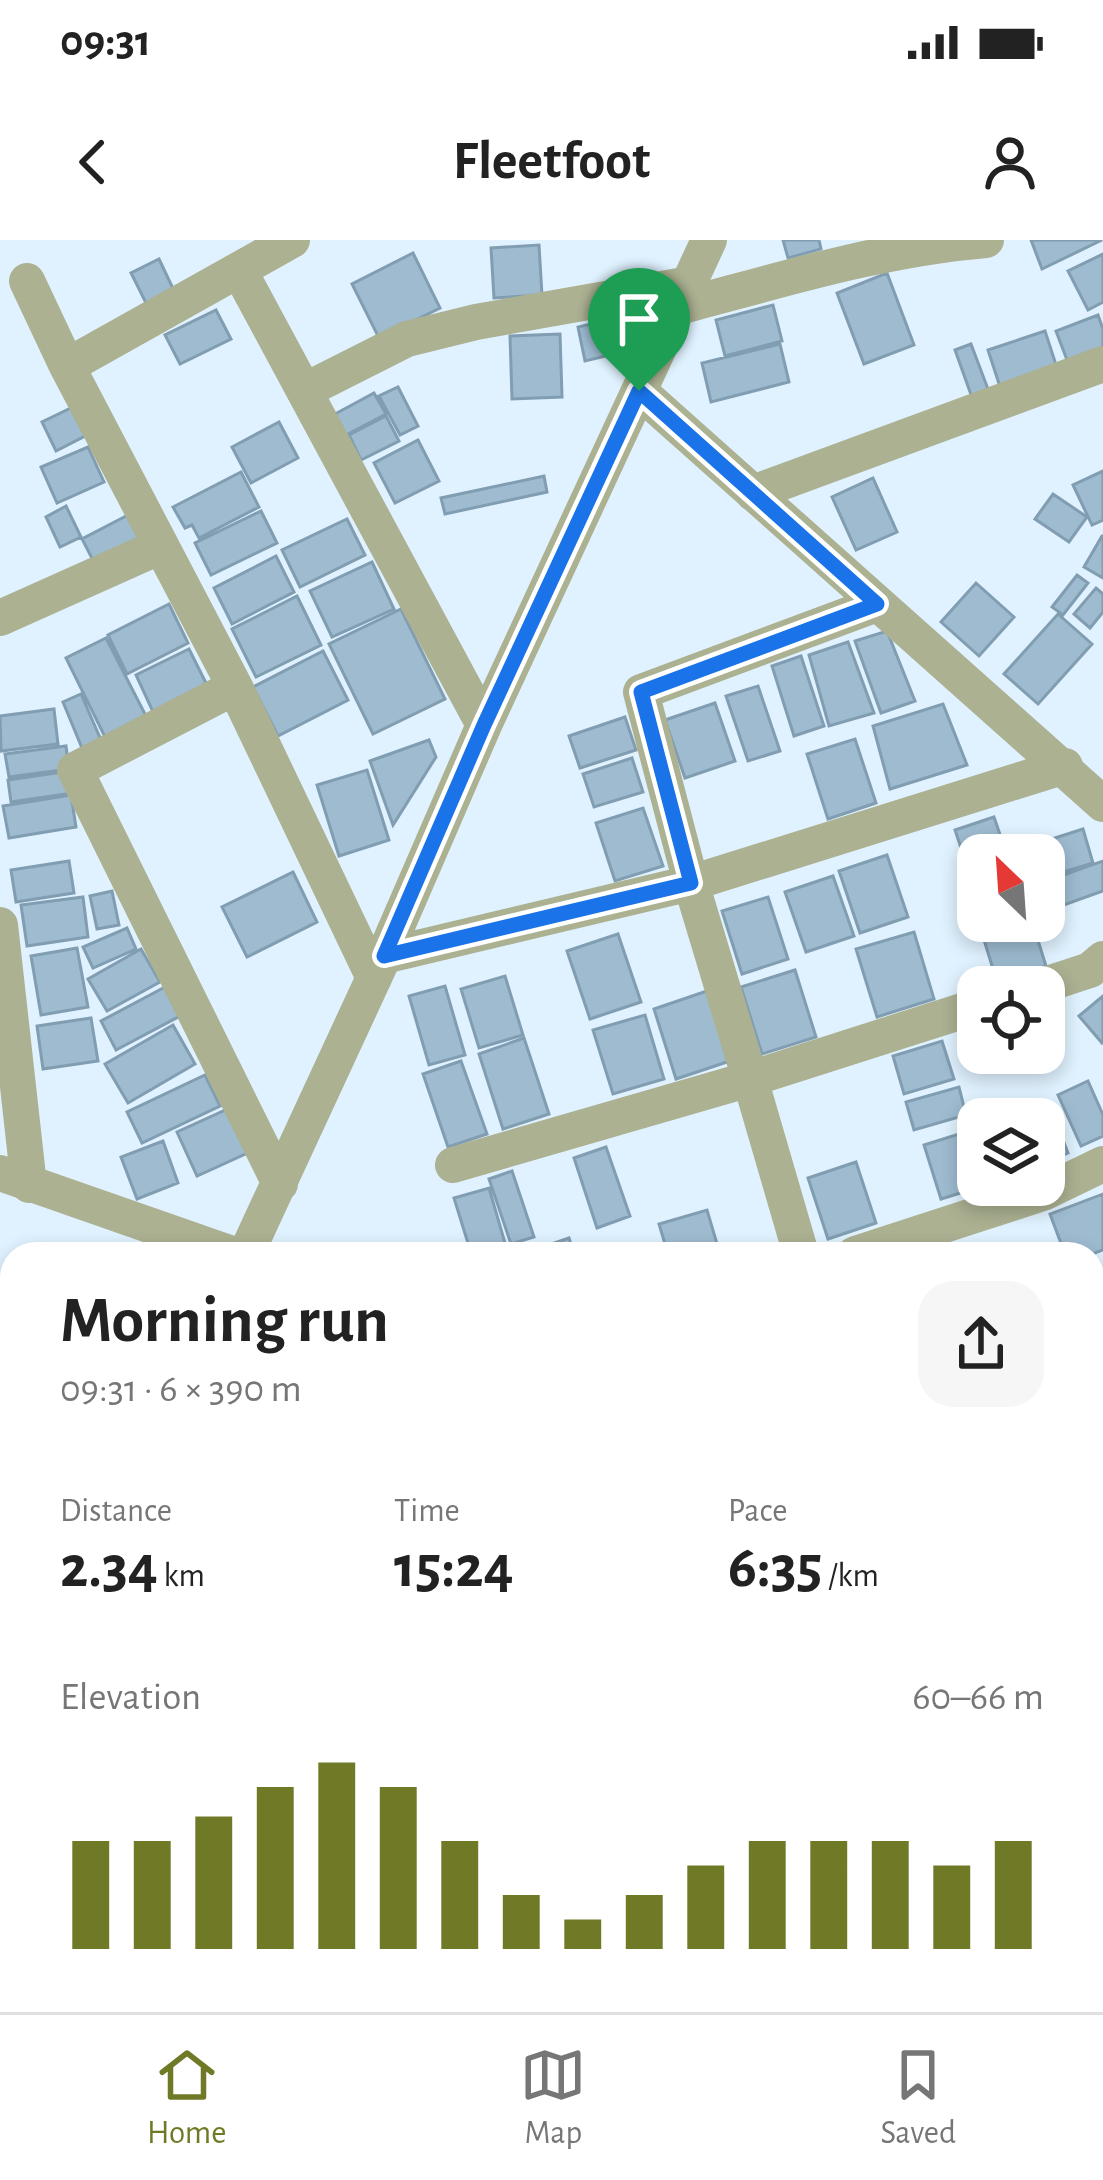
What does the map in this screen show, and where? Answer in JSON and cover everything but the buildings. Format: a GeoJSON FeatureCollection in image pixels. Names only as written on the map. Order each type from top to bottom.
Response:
{"type":"FeatureCollection","features":[{"type":"Feature","properties":{"kind":"street"},"geometry":{"type":"LineString","coordinates":[[67,366],[292,240]]}},
{"type":"Feature","properties":{"kind":"street"},"geometry":{"type":"LineString","coordinates":[[252,1242],[709,240]]}},
{"type":"Feature","properties":{"kind":"street"},"geometry":{"type":"LineString","coordinates":[[304,391],[407,340],[476,322],[685,295],[922,245],[986,240]]}},
{"type":"Feature","properties":{"kind":"street"},"geometry":{"type":"LineString","coordinates":[[239,270],[484,725]]}},
{"type":"Feature","properties":{"kind":"street"},"geometry":{"type":"LineString","coordinates":[[27,280],[67,366],[379,967]]}},
{"type":"Feature","properties":{"kind":"street"},"geometry":{"type":"LineString","coordinates":[[753,493],[1103,364]]}},
{"type":"Feature","properties":{"kind":"street"},"geometry":{"type":"LineString","coordinates":[[639,391],[1103,804]]}},
{"type":"Feature","properties":{"kind":"street"},"geometry":{"type":"LineString","coordinates":[[0,618],[161,546]]}},
{"type":"Feature","properties":{"kind":"street"},"geometry":{"type":"LineString","coordinates":[[798,1242],[691,883],[641,692],[877,604]]}},
{"type":"Feature","properties":{"kind":"street"},"geometry":{"type":"LineString","coordinates":[[235,687],[75,770],[280,1184]]}},
{"type":"Feature","properties":{"kind":"street"},"geometry":{"type":"LineString","coordinates":[[379,967],[691,883],[1065,766]]}},
{"type":"Feature","properties":{"kind":"street"},"geometry":{"type":"LineString","coordinates":[[0,926],[14,1179],[197,1242]]}},
{"type":"Feature","properties":{"kind":"street"},"geometry":{"type":"LineString","coordinates":[[1065,978],[1090,970],[1103,959]]}},
{"type":"Feature","properties":{"kind":"street"},"geometry":{"type":"LineString","coordinates":[[453,1165],[957,1013]]}},
{"type":"Feature","properties":{"kind":"street"},"geometry":{"type":"LineString","coordinates":[[892,1242],[1042,1193],[1103,1164]]}},
{"type":"Feature","properties":{"kind":"route"},"geometry":{"type":"LineString","coordinates":[[639,391],[877,604],[641,692],[691,883],[384,956],[484,725],[639,391]]}}]}
